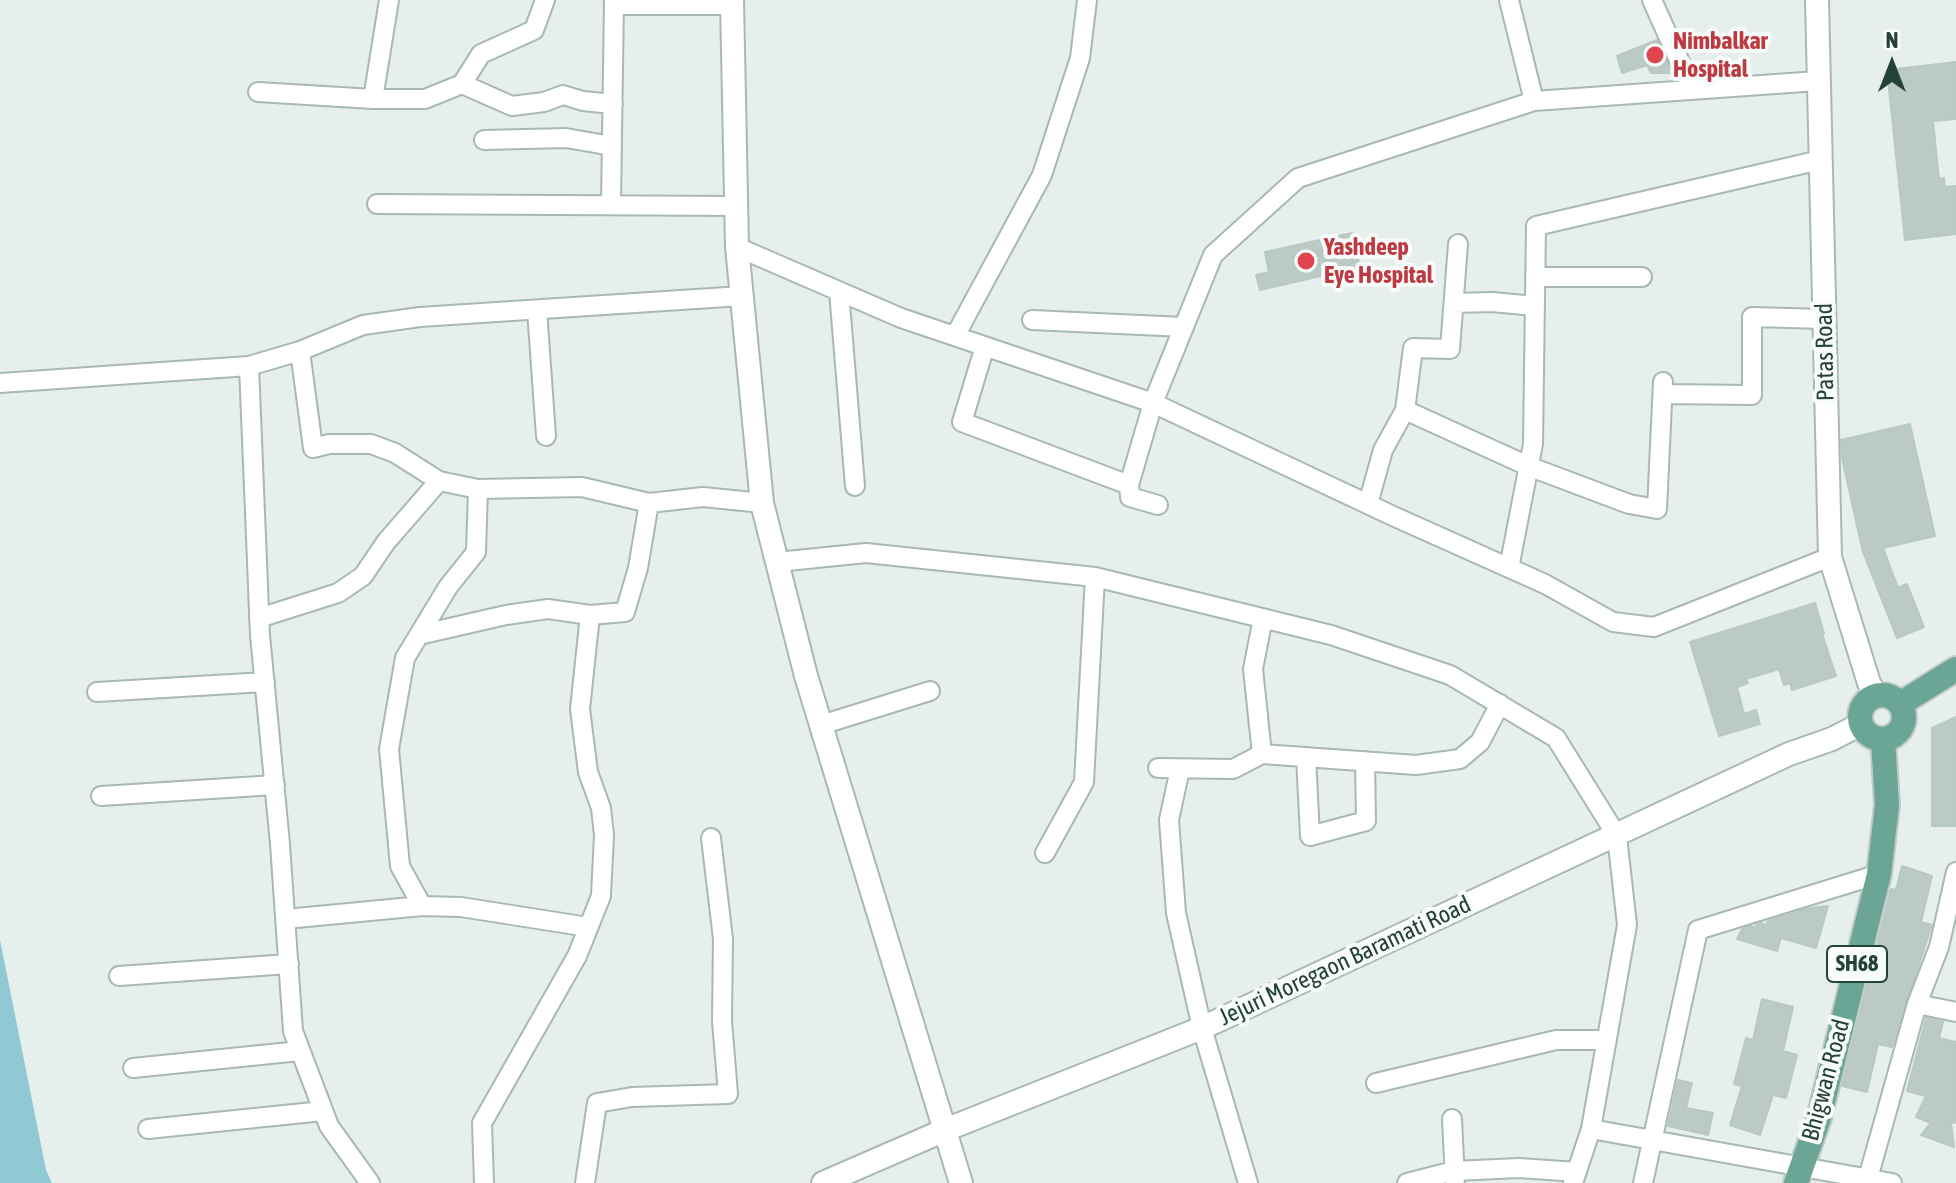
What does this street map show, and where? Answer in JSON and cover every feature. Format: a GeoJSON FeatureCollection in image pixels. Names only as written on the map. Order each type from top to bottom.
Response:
{"type":"FeatureCollection","features":[{"type":"Feature","properties":{"kind":"main road"},"geometry":{"type":"LineString","coordinates":[[1900,704],[1956,669]]}},
{"type":"Feature","properties":{"kind":"main road"},"geometry":{"type":"LineString","coordinates":[[1885,695],[1900,704],[1904,721],[1900,730],[1883,739],[1874,738],[1861,724],[1861,710],[1869,699],[1876,696],[1885,695]]}},
{"type":"Feature","properties":{"kind":"main road","name":"Bhigwan Road"},"geometry":{"type":"LineString","coordinates":[[1799,1174],[1819,1118],[1879,874],[1887,805],[1883,739]]}},
{"type":"Feature","properties":{"kind":"street"},"geometry":{"type":"LineString","coordinates":[[373,99],[389,0]]}},
{"type":"Feature","properties":{"kind":"street"},"geometry":{"type":"LineString","coordinates":[[258,92],[425,99],[462,84],[481,54],[534,30],[545,0]]}},
{"type":"Feature","properties":{"kind":"street"},"geometry":{"type":"LineString","coordinates":[[955,336],[1042,175],[1080,58],[1087,0]]}},
{"type":"Feature","properties":{"kind":"street"},"geometry":{"type":"LineString","coordinates":[[1509,0],[1534,101]]}},
{"type":"Feature","properties":{"kind":"street"},"geometry":{"type":"LineString","coordinates":[[1652,0],[1692,89]]}},
{"type":"Feature","properties":{"kind":"street","name":"Patas Road"},"geometry":{"type":"LineString","coordinates":[[1817,0],[1830,557],[1869,683],[1876,696]]}},
{"type":"Feature","properties":{"kind":"street"},"geometry":{"type":"LineString","coordinates":[[611,205],[614,2],[732,2],[737,247],[762,503],[806,676],[961,1183]]}},
{"type":"Feature","properties":{"kind":"street"},"geometry":{"type":"LineString","coordinates":[[1158,505],[1130,497],[1129,485],[1153,403],[1213,255],[1298,178],[1534,101],[1818,81]]}},
{"type":"Feature","properties":{"kind":"street"},"geometry":{"type":"LineString","coordinates":[[462,84],[512,106],[544,102],[563,95],[613,104]]}},
{"type":"Feature","properties":{"kind":"street"},"geometry":{"type":"LineString","coordinates":[[484,140],[566,138],[612,146]]}},
{"type":"Feature","properties":{"kind":"street"},"geometry":{"type":"LineString","coordinates":[[1509,568],[1533,444],[1536,226],[1820,160]]}},
{"type":"Feature","properties":{"kind":"street"},"geometry":{"type":"LineString","coordinates":[[377,204],[736,206]]}},
{"type":"Feature","properties":{"kind":"street"},"geometry":{"type":"LineString","coordinates":[[1368,504],[1383,450],[1405,410],[1413,348],[1450,349],[1458,244]]}},
{"type":"Feature","properties":{"kind":"street"},"geometry":{"type":"LineString","coordinates":[[737,247],[901,318],[1153,403],[1545,584],[1613,622],[1654,627],[1830,557]]}},
{"type":"Feature","properties":{"kind":"street"},"geometry":{"type":"LineString","coordinates":[[1535,277],[1642,277]]}},
{"type":"Feature","properties":{"kind":"street"},"geometry":{"type":"LineString","coordinates":[[839,291],[855,486]]}},
{"type":"Feature","properties":{"kind":"street"},"geometry":{"type":"LineString","coordinates":[[0,383],[249,366],[300,351],[363,325],[420,317],[742,296]]}},
{"type":"Feature","properties":{"kind":"street"},"geometry":{"type":"LineString","coordinates":[[1454,303],[1492,302],[1535,306]]}},
{"type":"Feature","properties":{"kind":"street"},"geometry":{"type":"LineString","coordinates":[[537,310],[546,436]]}},
{"type":"Feature","properties":{"kind":"street"},"geometry":{"type":"LineString","coordinates":[[1405,410],[1528,466],[1629,504],[1657,509],[1663,388],[1752,395],[1752,317],[1824,319]]}},
{"type":"Feature","properties":{"kind":"street"},"geometry":{"type":"LineString","coordinates":[[1032,320],[1184,327]]}},
{"type":"Feature","properties":{"kind":"street"},"geometry":{"type":"LineString","coordinates":[[985,346],[962,422],[1129,485]]}},
{"type":"Feature","properties":{"kind":"street"},"geometry":{"type":"LineString","coordinates":[[300,351],[313,448],[329,444],[371,444],[395,453],[439,481],[478,489],[582,487],[649,503],[703,497],[762,503]]}},
{"type":"Feature","properties":{"kind":"street"},"geometry":{"type":"LineString","coordinates":[[249,366],[259,618],[293,1031],[329,1126],[370,1183]]}},
{"type":"Feature","properties":{"kind":"street"},"geometry":{"type":"LineString","coordinates":[[259,618],[338,593],[363,576],[386,542],[439,481]]}},
{"type":"Feature","properties":{"kind":"street"},"geometry":{"type":"LineString","coordinates":[[422,906],[400,866],[389,749],[405,658],[448,587],[476,552],[478,489]]}},
{"type":"Feature","properties":{"kind":"street"},"geometry":{"type":"LineString","coordinates":[[419,635],[548,609],[590,615],[625,612],[638,568],[649,503]]}},
{"type":"Feature","properties":{"kind":"street"},"geometry":{"type":"LineString","coordinates":[[777,562],[866,553],[1095,577],[1331,635],[1450,675],[1556,738],[1617,836],[1627,925],[1591,1129],[1575,1178],[1519,1168],[1407,1183]]}},
{"type":"Feature","properties":{"kind":"street"},"geometry":{"type":"LineString","coordinates":[[1045,853],[1084,782],[1095,577]]}},
{"type":"Feature","properties":{"kind":"street"},"geometry":{"type":"LineString","coordinates":[[484,1183],[482,1123],[577,956],[601,896],[604,835],[601,808],[588,772],[580,709],[590,615]]}},
{"type":"Feature","properties":{"kind":"street"},"geometry":{"type":"LineString","coordinates":[[1262,754],[1253,669],[1263,618]]}},
{"type":"Feature","properties":{"kind":"street"},"geometry":{"type":"LineString","coordinates":[[97,692],[265,682]]}},
{"type":"Feature","properties":{"kind":"street"},"geometry":{"type":"LineString","coordinates":[[821,725],[930,691]]}},
{"type":"Feature","properties":{"kind":"street"},"geometry":{"type":"LineString","coordinates":[[1158,768],[1233,769],[1262,754],[1416,765],[1460,759],[1480,742],[1500,704]]}},
{"type":"Feature","properties":{"kind":"street","name":"Jejuri Moregaon Baramati Road"},"geometry":{"type":"LineString","coordinates":[[823,1183],[945,1130],[1202,1028],[1789,754],[1832,739],[1861,724]]}},
{"type":"Feature","properties":{"kind":"street"},"geometry":{"type":"LineString","coordinates":[[1306,757],[1310,836],[1366,821],[1365,761]]}},
{"type":"Feature","properties":{"kind":"street"},"geometry":{"type":"LineString","coordinates":[[1180,769],[1169,820],[1176,913],[1202,1028],[1248,1183]]}},
{"type":"Feature","properties":{"kind":"street"},"geometry":{"type":"LineString","coordinates":[[101,796],[275,785]]}},
{"type":"Feature","properties":{"kind":"street"},"geometry":{"type":"LineString","coordinates":[[585,1183],[597,1103],[632,1097],[728,1094],[722,1021],[723,939],[711,838]]}},
{"type":"Feature","properties":{"kind":"street"},"geometry":{"type":"LineString","coordinates":[[1868,1178],[1917,1004],[1939,947],[1956,872]]}},
{"type":"Feature","properties":{"kind":"street"},"geometry":{"type":"LineString","coordinates":[[1643,1183],[1698,930],[1879,874]]}},
{"type":"Feature","properties":{"kind":"street"},"geometry":{"type":"LineString","coordinates":[[286,919],[422,906],[461,907],[588,927]]}},
{"type":"Feature","properties":{"kind":"street"},"geometry":{"type":"LineString","coordinates":[[119,976],[289,964]]}},
{"type":"Feature","properties":{"kind":"street"},"geometry":{"type":"LineString","coordinates":[[1917,1004],[1956,1012]]}},
{"type":"Feature","properties":{"kind":"street"},"geometry":{"type":"LineString","coordinates":[[1376,1083],[1556,1040],[1607,1040]]}},
{"type":"Feature","properties":{"kind":"street"},"geometry":{"type":"LineString","coordinates":[[133,1068],[300,1051]]}},
{"type":"Feature","properties":{"kind":"street"},"geometry":{"type":"LineString","coordinates":[[148,1129],[323,1111]]}},
{"type":"Feature","properties":{"kind":"street"},"geometry":{"type":"LineString","coordinates":[[1452,1119],[1454,1177]]}},
{"type":"Feature","properties":{"kind":"street"},"geometry":{"type":"LineString","coordinates":[[1591,1129],[1651,1139],[1799,1174],[1868,1178],[1892,1183]]}},
{"type":"Feature","properties":{"kind":"water"},"geometry":{"type":"Polygon","coordinates":[[[0,940],[46,1170],[52,1183],[0,1183],[0,940]]]}},
{"type":"Feature","properties":{"kind":"building"},"geometry":{"type":"Polygon","coordinates":[[[1657,40],[1672,73],[1651,73],[1647,65],[1622,73],[1617,56],[1657,40]]]}},
{"type":"Feature","properties":{"kind":"building"},"geometry":{"type":"Polygon","coordinates":[[[1956,62],[1956,119],[1933,121],[1939,179],[1944,178],[1945,187],[1956,186],[1956,234],[1905,240],[1887,70],[1956,62]]]}},
{"type":"Feature","properties":{"kind":"building"},"geometry":{"type":"Polygon","coordinates":[[[1352,233],[1360,267],[1260,290],[1256,275],[1269,272],[1265,252],[1352,233]]]}},
{"type":"Feature","properties":{"kind":"building"},"geometry":{"type":"Polygon","coordinates":[[[1910,424],[1935,536],[1883,548],[1898,588],[1907,584],[1924,627],[1897,638],[1863,552],[1842,458],[1841,440],[1910,424]]]}},
{"type":"Feature","properties":{"kind":"building"},"geometry":{"type":"Polygon","coordinates":[[[1815,603],[1836,676],[1792,690],[1790,683],[1784,685],[1779,669],[1746,679],[1748,683],[1737,687],[1744,714],[1756,710],[1760,724],[1719,736],[1690,642],[1815,603]]]}},
{"type":"Feature","properties":{"kind":"building"},"geometry":{"type":"Polygon","coordinates":[[[1956,717],[1956,826],[1932,826],[1932,728],[1956,717]]]}},
{"type":"Feature","properties":{"kind":"building"},"geometry":{"type":"Polygon","coordinates":[[[1902,866],[1932,876],[1921,922],[1932,925],[1892,1047],[1878,1044],[1867,1092],[1842,1086],[1891,889],[1896,890],[1902,866]]]}},
{"type":"Feature","properties":{"kind":"building"},"geometry":{"type":"Polygon","coordinates":[[[1828,906],[1816,948],[1781,938],[1777,951],[1737,939],[1742,929],[1756,928],[1761,923],[1765,925],[1768,921],[1810,908],[1828,906]]]}},
{"type":"Feature","properties":{"kind":"building"},"geometry":{"type":"Polygon","coordinates":[[[1762,999],[1793,1007],[1783,1051],[1797,1055],[1786,1098],[1773,1095],[1760,1135],[1730,1125],[1742,1086],[1734,1084],[1746,1038],[1753,1040],[1762,999]]]}},
{"type":"Feature","properties":{"kind":"building"},"geometry":{"type":"Polygon","coordinates":[[[1926,1018],[1943,1022],[1939,1038],[1956,1042],[1956,1123],[1951,1122],[1954,1147],[1921,1135],[1931,1123],[1916,1117],[1926,1096],[1907,1091],[1926,1018]]]}},
{"type":"Feature","properties":{"kind":"building"},"geometry":{"type":"Polygon","coordinates":[[[1678,1080],[1692,1083],[1686,1108],[1713,1113],[1708,1135],[1668,1126],[1678,1080]]]}},
{"type":"Feature","properties":{"kind":"place","name":"Nimbalkar Hospital"},"geometry":{"type":"Point","coordinates":[1655,55]}},
{"type":"Feature","properties":{"kind":"place","name":"Yashdeep Eye Hospital"},"geometry":{"type":"Point","coordinates":[1306,261]}}]}
